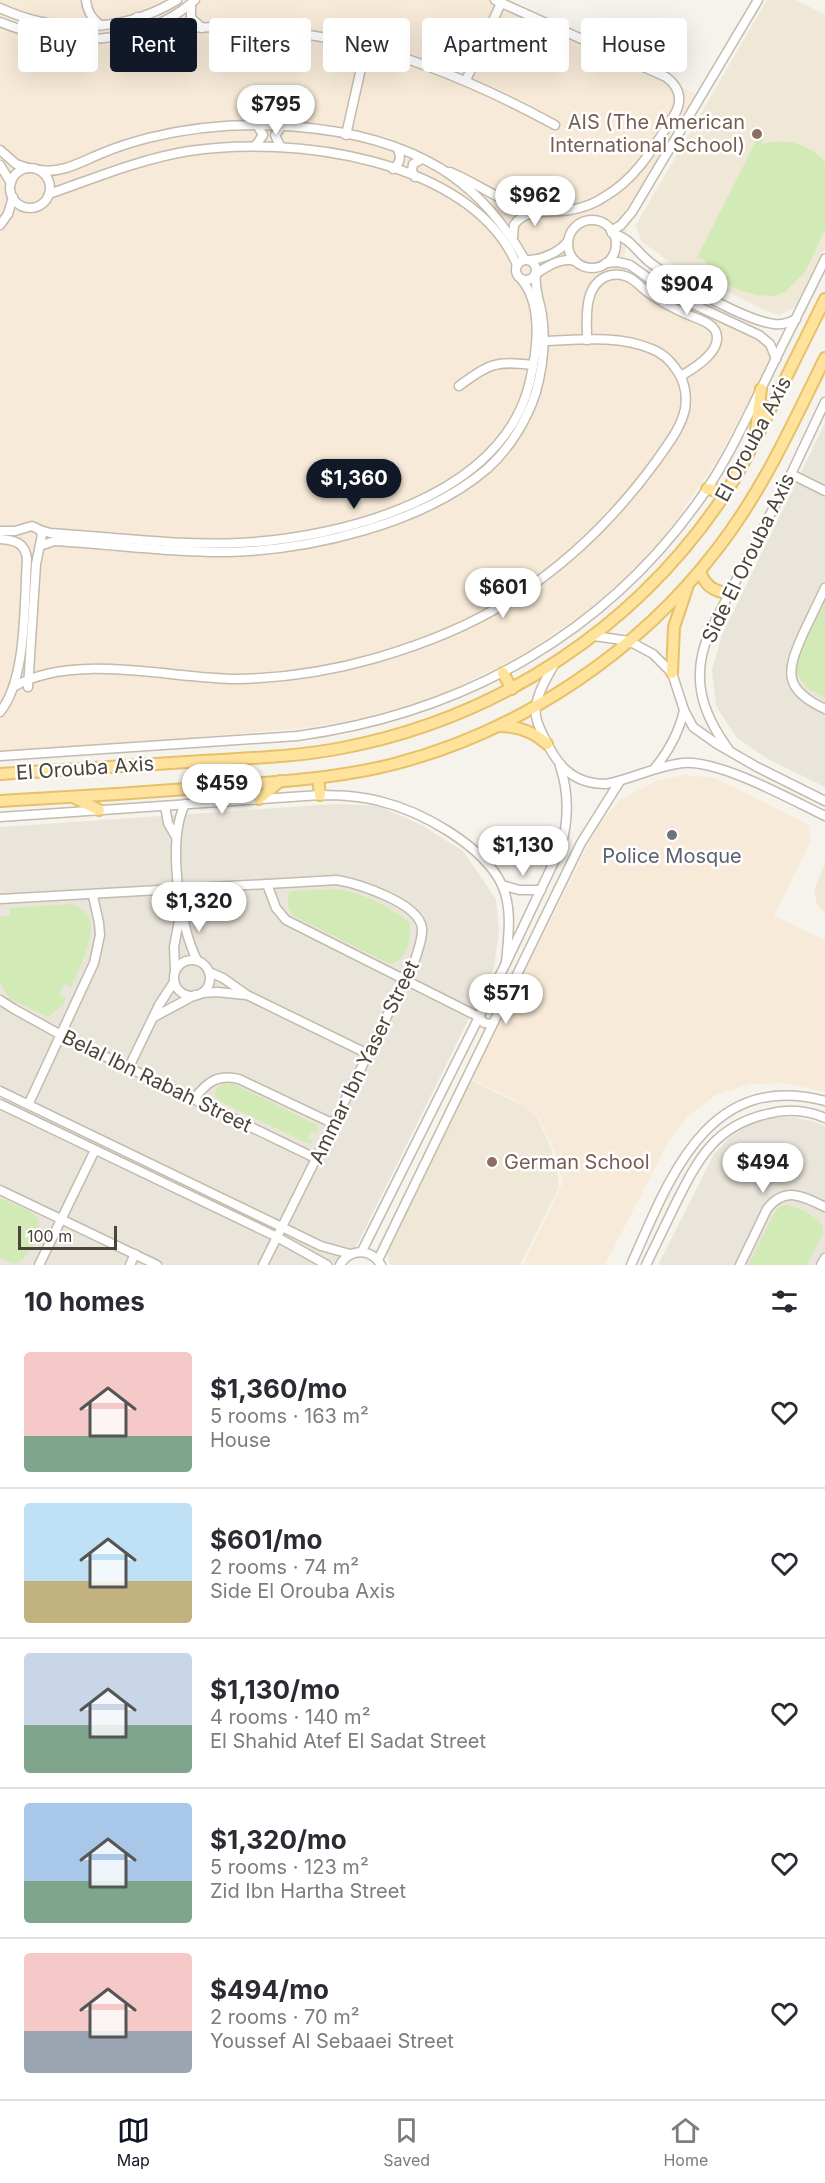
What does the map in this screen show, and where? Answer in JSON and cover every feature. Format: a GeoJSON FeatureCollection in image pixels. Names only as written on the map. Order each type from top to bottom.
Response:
{"type":"FeatureCollection","features":[{"type":"Feature","properties":{"kind":"main road","name":"El Orouba Axis"},"geometry":{"type":"LineString","coordinates":[[0,774],[275,757],[341,748],[436,723],[512,689],[594,636],[636,599],[675,559],[726,492],[755,440],[825,299]]}},
{"type":"Feature","properties":{"kind":"main road","name":"El Orouba Axis"},"geometry":{"type":"LineString","coordinates":[[2,802],[318,778],[356,772],[404,761],[441,749],[536,706],[586,674],[629,641],[700,571],[736,523],[768,472],[825,358]]}},
{"type":"Feature","properties":{"kind":"main road"},"geometry":{"type":"LineString","coordinates":[[755,440],[761,389]]}},
{"type":"Feature","properties":{"kind":"main road"},"geometry":{"type":"LineString","coordinates":[[707,489],[726,492]]}},
{"type":"Feature","properties":{"kind":"main road"},"geometry":{"type":"LineString","coordinates":[[700,571],[710,588],[729,593]]}},
{"type":"Feature","properties":{"kind":"main road"},"geometry":{"type":"LineString","coordinates":[[672,673],[671,650],[674,627],[689,583]]}},
{"type":"Feature","properties":{"kind":"main road"},"geometry":{"type":"LineString","coordinates":[[503,673],[512,689]]}},
{"type":"Feature","properties":{"kind":"main road"},"geometry":{"type":"LineString","coordinates":[[496,726],[529,731],[547,744]]}},
{"type":"Feature","properties":{"kind":"main road"},"geometry":{"type":"LineString","coordinates":[[318,778],[320,795]]}},
{"type":"Feature","properties":{"kind":"main road"},"geometry":{"type":"LineString","coordinates":[[259,800],[280,781]]}},
{"type":"Feature","properties":{"kind":"main road"},"geometry":{"type":"LineString","coordinates":[[72,797],[99,810]]}},
{"type":"Feature","properties":{"kind":"street"},"geometry":{"type":"LineString","coordinates":[[134,18],[177,0]]}},
{"type":"Feature","properties":{"kind":"street"},"geometry":{"type":"LineString","coordinates":[[612,232],[632,212],[758,0]]}},
{"type":"Feature","properties":{"kind":"street"},"geometry":{"type":"LineString","coordinates":[[193,1],[189,13],[202,28]]}},
{"type":"Feature","properties":{"kind":"street"},"geometry":{"type":"LineString","coordinates":[[168,18],[193,1]]}},
{"type":"Feature","properties":{"kind":"street"},"geometry":{"type":"LineString","coordinates":[[466,80],[498,1],[666,77],[674,84],[680,95],[677,112],[649,156],[629,178],[594,203],[569,210],[520,217],[514,225],[514,241]]}},
{"type":"Feature","properties":{"kind":"street"},"geometry":{"type":"LineString","coordinates":[[86,5],[100,26],[110,24]]}},
{"type":"Feature","properties":{"kind":"street"},"geometry":{"type":"LineString","coordinates":[[0,8],[26,18]]}},
{"type":"Feature","properties":{"kind":"street"},"geometry":{"type":"LineString","coordinates":[[0,22],[35,33],[65,38],[110,37]]}},
{"type":"Feature","properties":{"kind":"street"},"geometry":{"type":"LineString","coordinates":[[197,28],[277,30],[323,36]]}},
{"type":"Feature","properties":{"kind":"street"},"geometry":{"type":"LineString","coordinates":[[410,60],[466,80],[555,124]]}},
{"type":"Feature","properties":{"kind":"street"},"geometry":{"type":"LineString","coordinates":[[346,135],[360,72]]}},
{"type":"Feature","properties":{"kind":"street"},"geometry":{"type":"LineString","coordinates":[[256,145],[260,143],[263,135],[257,125]]}},
{"type":"Feature","properties":{"kind":"street"},"geometry":{"type":"LineString","coordinates":[[0,150],[16,164],[28,168],[40,170],[64,168],[125,145],[167,134],[208,127],[282,126],[346,135],[397,148],[458,175],[510,204],[549,212]]}},
{"type":"Feature","properties":{"kind":"street"},"geometry":{"type":"LineString","coordinates":[[280,146],[275,140],[275,135],[282,126]]}},
{"type":"Feature","properties":{"kind":"street"},"geometry":{"type":"LineString","coordinates":[[13,197],[23,206],[41,204],[49,194],[118,169],[155,158],[198,150],[256,145],[328,151],[415,177],[463,201],[481,214],[524,262],[536,266],[544,341],[535,377],[532,402],[519,430],[487,468],[464,485],[426,506],[299,545],[237,551],[196,551],[54,541],[40,546]]}},
{"type":"Feature","properties":{"kind":"street"},"geometry":{"type":"LineString","coordinates":[[393,169],[400,158],[397,148]]}},
{"type":"Feature","properties":{"kind":"street"},"geometry":{"type":"LineString","coordinates":[[415,177],[412,171],[413,164],[422,159]]}},
{"type":"Feature","properties":{"kind":"street"},"geometry":{"type":"LineString","coordinates":[[0,165],[11,183],[13,197],[8,214],[0,225]]}},
{"type":"Feature","properties":{"kind":"street"},"geometry":{"type":"LineString","coordinates":[[11,183],[19,171],[28,168]]}},
{"type":"Feature","properties":{"kind":"street"},"geometry":{"type":"LineString","coordinates":[[441,169],[493,213],[514,241],[524,262]]}},
{"type":"Feature","properties":{"kind":"street"},"geometry":{"type":"LineString","coordinates":[[40,170],[49,180],[49,194]]}},
{"type":"Feature","properties":{"kind":"street"},"geometry":{"type":"LineString","coordinates":[[535,377],[533,365],[536,344],[534,312],[529,291],[516,274],[524,262],[558,251],[568,241],[577,225],[589,221],[601,223],[612,232],[629,240],[644,257],[658,268],[730,307],[771,323],[786,323],[796,318]]}},
{"type":"Feature","properties":{"kind":"street"},"geometry":{"type":"LineString","coordinates":[[606,263],[615,247],[612,232]]}},
{"type":"Feature","properties":{"kind":"street"},"geometry":{"type":"LineString","coordinates":[[568,241],[570,254],[575,261]]}},
{"type":"Feature","properties":{"kind":"street"},"geometry":{"type":"LineString","coordinates":[[0,756],[297,736],[333,731],[379,721],[436,703],[503,673],[562,636],[618,591],[666,543],[707,489],[736,440],[825,259]]}},
{"type":"Feature","properties":{"kind":"street"},"geometry":{"type":"LineString","coordinates":[[522,280],[530,280],[547,267],[568,260],[588,268],[618,262],[630,265],[682,299],[759,335],[770,344],[776,359]]}},
{"type":"Feature","properties":{"kind":"street"},"geometry":{"type":"LineString","coordinates":[[587,340],[588,303],[593,289],[608,276],[627,277],[665,303],[709,324],[716,331],[717,340],[710,353],[694,368],[681,376]]}},
{"type":"Feature","properties":{"kind":"street"},"geometry":{"type":"LineString","coordinates":[[15,686],[54,672],[89,670],[228,678],[303,674],[336,668],[396,652],[465,624],[523,592],[594,535],[630,496],[664,451],[682,418],[686,398],[681,376],[671,361],[649,348],[627,343],[587,340],[544,341]]}},
{"type":"Feature","properties":{"kind":"street"},"geometry":{"type":"LineString","coordinates":[[459,386],[491,364],[503,362],[533,365]]}},
{"type":"Feature","properties":{"kind":"street","name":"Side El Orouba Axis"},"geometry":{"type":"LineString","coordinates":[[729,750],[707,717],[701,693],[699,668],[706,641],[825,402]]}},
{"type":"Feature","properties":{"kind":"street"},"geometry":{"type":"LineString","coordinates":[[791,474],[825,490]]}},
{"type":"Feature","properties":{"kind":"street"},"geometry":{"type":"LineString","coordinates":[[0,531],[15,531],[32,526],[50,533],[181,542],[240,543],[353,529]]}},
{"type":"Feature","properties":{"kind":"street"},"geometry":{"type":"LineString","coordinates":[[28,682],[36,564],[43,538],[40,530]]}},
{"type":"Feature","properties":{"kind":"street"},"geometry":{"type":"LineString","coordinates":[[0,539],[18,542],[26,550],[27,555],[20,664],[15,686],[0,712]]}},
{"type":"Feature","properties":{"kind":"street"},"geometry":{"type":"LineString","coordinates":[[825,588],[790,666],[790,675],[794,685],[802,694],[825,709]]}},
{"type":"Feature","properties":{"kind":"street"},"geometry":{"type":"LineString","coordinates":[[594,636],[629,641],[653,654],[672,673],[684,710],[693,727],[729,750],[825,801]]}},
{"type":"Feature","properties":{"kind":"street"},"geometry":{"type":"LineString","coordinates":[[362,1251],[506,963],[561,847],[567,820],[567,792],[560,766],[538,726],[536,706],[555,663]]}},
{"type":"Feature","properties":{"kind":"street"},"geometry":{"type":"LineString","coordinates":[[654,770],[671,746],[684,710]]}},
{"type":"Feature","properties":{"kind":"street"},"geometry":{"type":"LineString","coordinates":[[560,766],[594,784],[620,781],[654,770],[692,763],[714,767],[825,816]]}},
{"type":"Feature","properties":{"kind":"street"},"geometry":{"type":"LineString","coordinates":[[0,1091],[321,1246],[350,1254],[362,1251],[379,1262],[581,843],[620,781]]}},
{"type":"Feature","properties":{"kind":"street"},"geometry":{"type":"LineString","coordinates":[[0,817],[320,795],[381,801],[442,828],[475,850],[502,885],[510,927],[506,963]]}},
{"type":"Feature","properties":{"kind":"street"},"geometry":{"type":"LineString","coordinates":[[153,1017],[199,994],[210,981],[207,967],[197,960],[187,937],[181,912],[176,837],[179,817],[185,804]]}},
{"type":"Feature","properties":{"kind":"street"},"geometry":{"type":"LineString","coordinates":[[165,806],[168,823],[176,837]]}},
{"type":"Feature","properties":{"kind":"street","name":"Ammar Ibn Yaser Street"},"geometry":{"type":"LineString","coordinates":[[0,899],[93,896],[338,880],[363,887],[410,909],[418,918],[422,928],[419,947],[406,980],[263,1265]]}},
{"type":"Feature","properties":{"kind":"street"},"geometry":{"type":"LineString","coordinates":[[267,884],[276,908],[286,920],[479,1017],[484,1023],[492,1024]]}},
{"type":"Feature","properties":{"kind":"street"},"geometry":{"type":"LineString","coordinates":[[502,885],[513,889],[541,890]]}},
{"type":"Feature","properties":{"kind":"street"},"geometry":{"type":"LineString","coordinates":[[28,1103],[90,972],[99,944],[99,923],[93,896]]}},
{"type":"Feature","properties":{"kind":"street"},"geometry":{"type":"LineString","coordinates":[[129,1067],[153,1017],[174,982],[174,947],[181,912]]}},
{"type":"Feature","properties":{"kind":"street"},"geometry":{"type":"LineString","coordinates":[[175,970],[184,961],[197,960]]}},
{"type":"Feature","properties":{"kind":"street"},"geometry":{"type":"LineString","coordinates":[[209,972],[223,978],[247,995],[368,1054]]}},
{"type":"Feature","properties":{"kind":"street"},"geometry":{"type":"LineString","coordinates":[[174,982],[182,993],[217,992],[247,995]]}},
{"type":"Feature","properties":{"kind":"street","name":"Belal Ibn Rabah Street"},"geometry":{"type":"LineString","coordinates":[[0,1000],[61,1035],[317,1159]]}},
{"type":"Feature","properties":{"kind":"street"},"geometry":{"type":"LineString","coordinates":[[472,1030],[486,1037]]}},
{"type":"Feature","properties":{"kind":"street"},"geometry":{"type":"LineString","coordinates":[[194,1099],[209,1082],[216,1078],[239,1079],[334,1124]]}},
{"type":"Feature","properties":{"kind":"street"},"geometry":{"type":"LineString","coordinates":[[630,1265],[688,1150],[716,1119],[753,1101],[772,1097],[807,1096],[825,1101]]}},
{"type":"Feature","properties":{"kind":"street"},"geometry":{"type":"LineString","coordinates":[[0,1104],[277,1237],[327,1265]]}},
{"type":"Feature","properties":{"kind":"street"},"geometry":{"type":"LineString","coordinates":[[646,1265],[699,1159],[717,1138],[729,1129],[758,1116],[787,1111],[806,1112],[825,1118]]}},
{"type":"Feature","properties":{"kind":"street"},"geometry":{"type":"LineString","coordinates":[[39,1265],[95,1150]]}},
{"type":"Feature","properties":{"kind":"street"},"geometry":{"type":"LineString","coordinates":[[0,1190],[157,1265]]}},
{"type":"Feature","properties":{"kind":"street"},"geometry":{"type":"LineString","coordinates":[[740,1265],[767,1209],[773,1202],[791,1195],[800,1196],[825,1207]]}},
{"type":"Feature","properties":{"kind":"street"},"geometry":{"type":"LineString","coordinates":[[655,1212],[666,1223]]}},
{"type":"Feature","properties":{"kind":"street"},"geometry":{"type":"LineString","coordinates":[[651,1221],[666,1223]]}},
{"type":"Feature","properties":{"kind":"street"},"geometry":{"type":"LineString","coordinates":[[130,1265],[135,1254]]}},
{"type":"Feature","properties":{"kind":"street"},"geometry":{"type":"LineString","coordinates":[[340,1265],[350,1254]]}},
{"type":"Feature","properties":{"kind":"street"},"geometry":{"type":"LineString","coordinates":[[821,1265],[825,1258]]}},
{"type":"Feature","properties":{"kind":"shaded area"},"geometry":{"type":"Polygon","coordinates":[[[0,0],[496,0],[534,18],[422,18],[422,72],[569,72],[569,34],[581,40],[581,72],[649,72],[696,94],[628,210],[624,271],[651,288],[763,341],[771,352],[770,363],[720,455],[666,535],[622,581],[587,611],[524,654],[449,691],[414,704],[353,720],[311,727],[168,740],[0,751],[0,0]]]}},
{"type":"Feature","properties":{"kind":"shaded area","name":"AIS (The American International School)"},"geometry":{"type":"Polygon","coordinates":[[[767,0],[796,0],[825,15],[825,248],[796,307],[779,315],[766,311],[671,263],[641,241],[636,225],[767,0]]]}},
{"type":"Feature","properties":{"kind":"shaded area"},"geometry":{"type":"Polygon","coordinates":[[[825,423],[825,787],[766,758],[736,737],[716,706],[712,670],[722,635],[825,423]]]}},
{"type":"Feature","properties":{"kind":"shaded area"},"geometry":{"type":"Polygon","coordinates":[[[684,775],[714,778],[809,826],[811,840],[774,916],[825,940],[825,1092],[785,1083],[750,1084],[716,1095],[688,1116],[667,1144],[605,1265],[523,1265],[563,1182],[553,1148],[537,1114],[518,1101],[471,1079],[600,822],[620,800],[656,781],[684,775]]]}},
{"type":"Feature","properties":{"kind":"shaded area"},"geometry":{"type":"Polygon","coordinates":[[[335,804],[379,806],[423,826],[463,851],[496,899],[499,930],[494,968],[347,1265],[0,1265],[0,827],[335,804]]]}},
{"type":"Feature","properties":{"kind":"shaded area"},"geometry":{"type":"Polygon","coordinates":[[[825,862],[825,913],[817,904],[814,891],[825,862]]]}},
{"type":"Feature","properties":{"kind":"shaded area","name":"German School"},"geometry":{"type":"Polygon","coordinates":[[[470,1080],[526,1107],[536,1115],[551,1148],[559,1187],[520,1265],[391,1265],[387,1248],[470,1080]]]}},
{"type":"Feature","properties":{"kind":"shaded area"},"geometry":{"type":"Polygon","coordinates":[[[793,1117],[825,1126],[825,1265],[658,1265],[714,1154],[730,1137],[749,1125],[771,1118],[793,1117]]]}},
{"type":"Feature","properties":{"kind":"green space"},"geometry":{"type":"Polygon","coordinates":[[[758,137],[763,139],[762,144],[788,142],[804,146],[825,162],[825,230],[805,272],[785,292],[773,296],[738,290],[718,278],[703,259],[697,258],[758,137]]]}},
{"type":"Feature","properties":{"kind":"green space"},"geometry":{"type":"Polygon","coordinates":[[[825,602],[825,698],[806,687],[794,669],[796,660],[825,602]]]}},
{"type":"Feature","properties":{"kind":"green space"},"geometry":{"type":"Polygon","coordinates":[[[335,889],[355,893],[374,901],[409,922],[409,941],[401,958],[390,964],[294,916],[289,908],[288,897],[293,891],[335,889]]]}},
{"type":"Feature","properties":{"kind":"green space"},"geometry":{"type":"Polygon","coordinates":[[[72,904],[89,916],[90,935],[71,987],[64,984],[59,995],[66,998],[63,1004],[48,1017],[10,999],[0,983],[0,917],[10,915],[10,908],[72,904]]]}},
{"type":"Feature","properties":{"kind":"green space"},"geometry":{"type":"Polygon","coordinates":[[[224,1083],[234,1084],[317,1125],[317,1134],[311,1131],[307,1138],[313,1141],[311,1144],[219,1101],[215,1094],[216,1089],[224,1083]]]}},
{"type":"Feature","properties":{"kind":"green space"},"geometry":{"type":"Polygon","coordinates":[[[0,1198],[27,1210],[38,1220],[39,1227],[34,1244],[18,1263],[13,1264],[0,1258],[0,1198]]]}},
{"type":"Feature","properties":{"kind":"green space"},"geometry":{"type":"Polygon","coordinates":[[[785,1205],[806,1212],[823,1227],[823,1233],[807,1265],[748,1265],[775,1212],[779,1207],[785,1205]]]}},
{"type":"Feature","properties":{"kind":"place","name":"AIS (The American International School)"},"geometry":{"type":"Point","coordinates":[757,134]}},
{"type":"Feature","properties":{"kind":"place","name":"Police Mosque"},"geometry":{"type":"Point","coordinates":[672,835]}},
{"type":"Feature","properties":{"kind":"place","name":"German School"},"geometry":{"type":"Point","coordinates":[492,1162]}}]}
